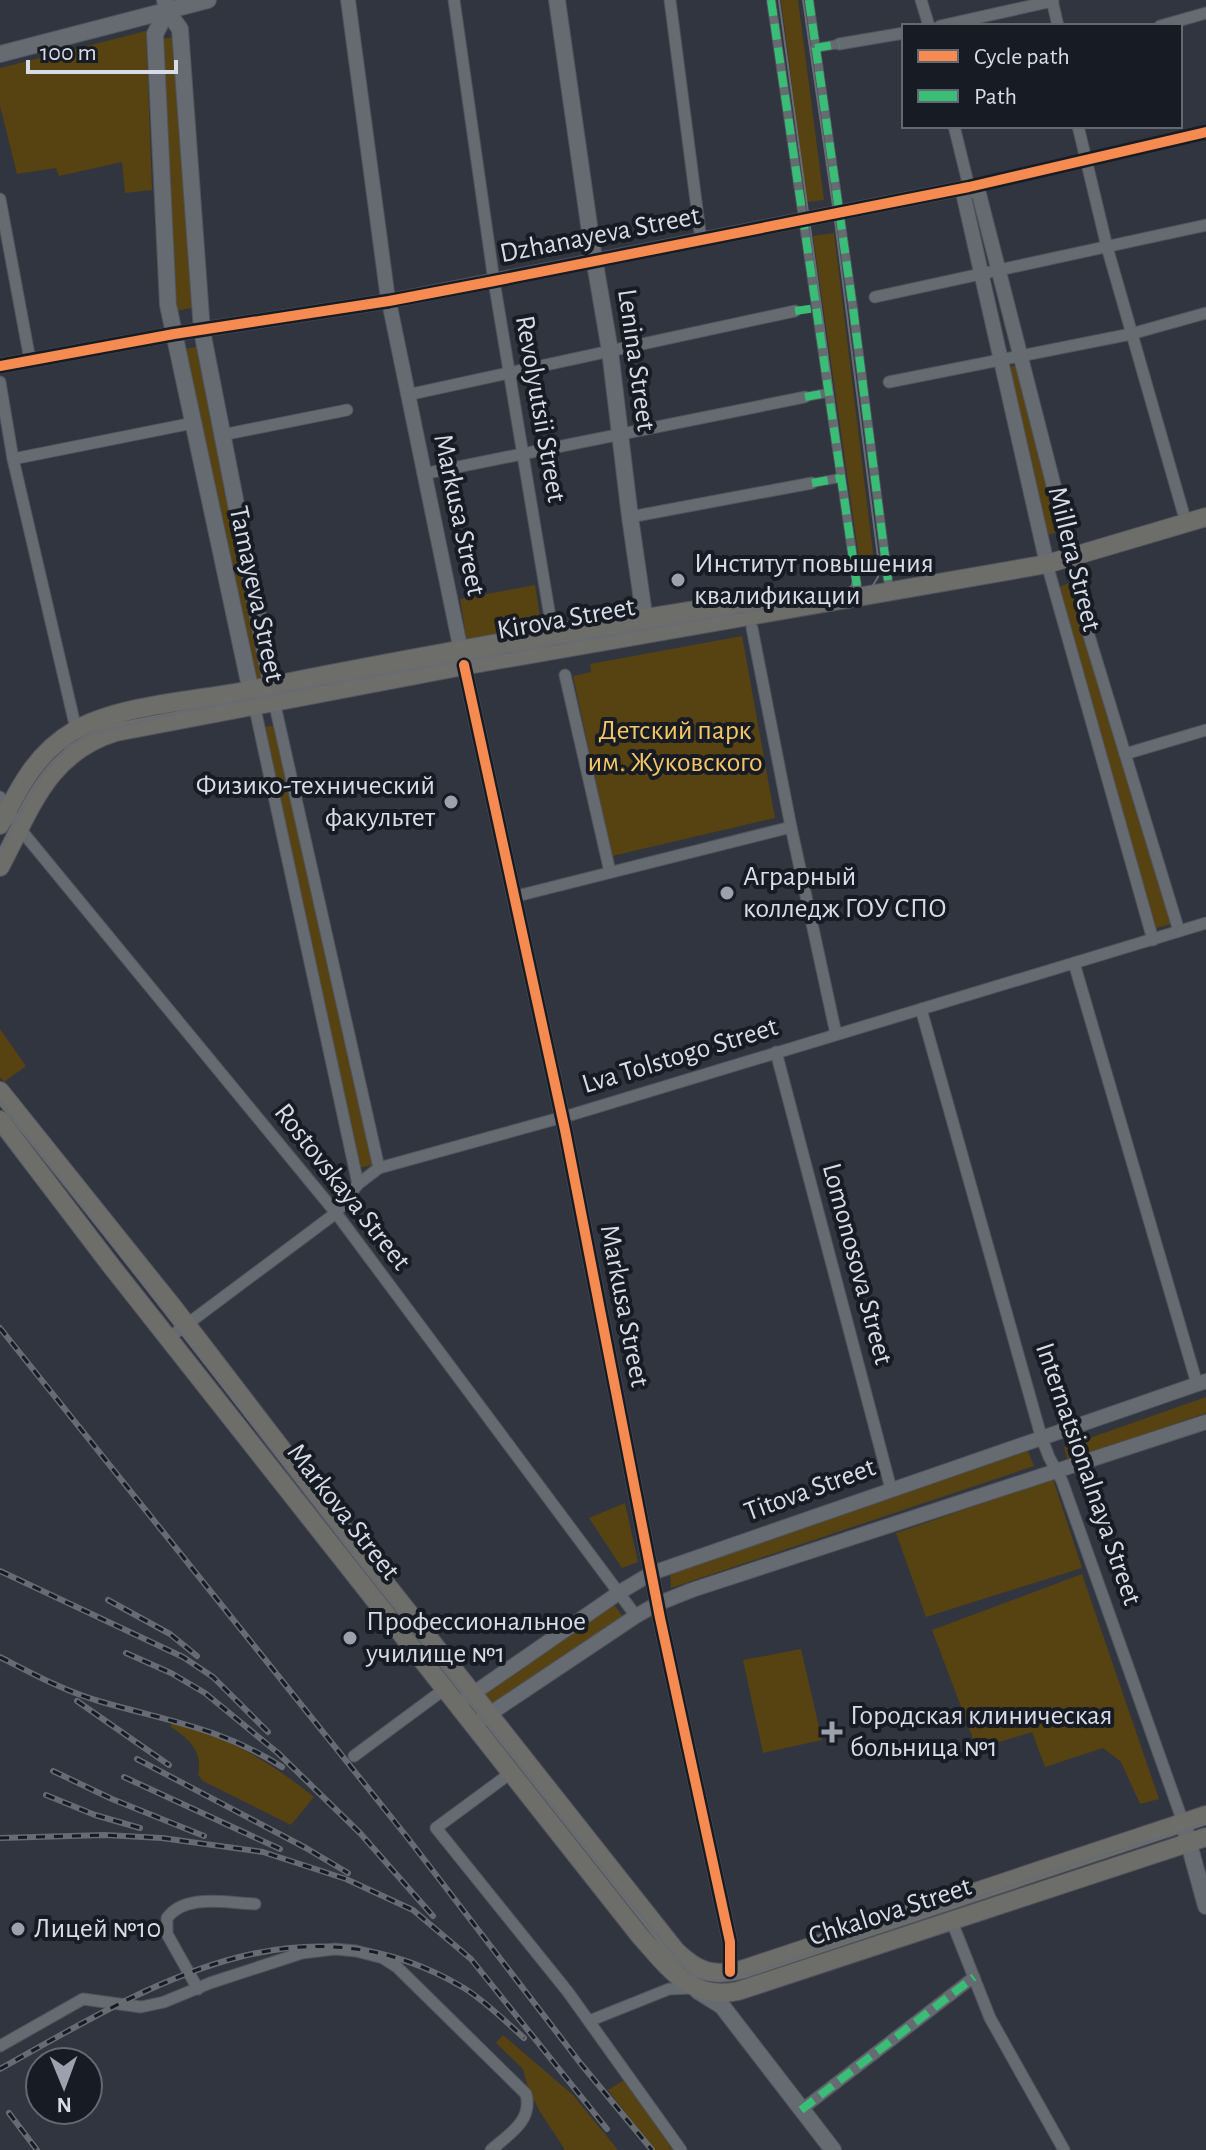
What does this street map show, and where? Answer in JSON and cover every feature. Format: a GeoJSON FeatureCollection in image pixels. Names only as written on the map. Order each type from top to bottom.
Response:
{"type":"FeatureCollection","features":[{"type":"Feature","properties":{"kind":"main road"},"geometry":{"type":"LineString","coordinates":[[0,54],[166,5],[208,0]]}},
{"type":"Feature","properties":{"kind":"main road","name":"Lenina Street"},"geometry":{"type":"LineString","coordinates":[[557,0],[610,351],[646,626]]}},
{"type":"Feature","properties":{"kind":"main road","name":"Tamayeva Street"},"geometry":{"type":"LineString","coordinates":[[166,5],[180,29],[202,331],[273,693]]}},
{"type":"Feature","properties":{"kind":"main road","name":"Tamayeva Street"},"geometry":{"type":"LineString","coordinates":[[166,5],[155,34],[168,305],[252,697]]}},
{"type":"Feature","properties":{"kind":"main road","name":"Kirova Street"},"geometry":{"type":"LineString","coordinates":[[0,867],[49,778],[81,746],[100,737],[273,693],[1046,559],[1206,506]]}},
{"type":"Feature","properties":{"kind":"main road","name":"Kirova Street"},"geometry":{"type":"LineString","coordinates":[[1071,551],[1206,517]]}},
{"type":"Feature","properties":{"kind":"main road","name":"Kirova Street"},"geometry":{"type":"LineString","coordinates":[[463,658],[553,635],[646,626],[888,580],[1046,559]]}},
{"type":"Feature","properties":{"kind":"main road","name":"Kirova Street"},"geometry":{"type":"LineString","coordinates":[[3,810],[36,762],[76,729],[134,711],[252,697]]}},
{"type":"Feature","properties":{"kind":"main road","name":"Markova Street"},"geometry":{"type":"LineString","coordinates":[[0,1091],[187,1325],[481,1720],[676,1951],[696,1969],[730,1972]]}},
{"type":"Feature","properties":{"kind":"main road","name":"Markova Street"},"geometry":{"type":"LineString","coordinates":[[0,1120],[112,1267],[446,1688],[465,1699]]}},
{"type":"Feature","properties":{"kind":"main road","name":"Markova Street"},"geometry":{"type":"LineString","coordinates":[[481,1720],[512,1772],[640,1936],[670,1970],[722,2006],[833,2150]]}},
{"type":"Feature","properties":{"kind":"main road","name":"Chkalova Street"},"geometry":{"type":"LineString","coordinates":[[730,1972],[1206,1815]]}},
{"type":"Feature","properties":{"kind":"main road","name":"Internatsionalnaya Street"},"geometry":{"type":"LineString","coordinates":[[1183,1822],[1197,1840],[1206,1906]]}},
{"type":"Feature","properties":{"kind":"main road","name":"Chkalova Street"},"geometry":{"type":"LineString","coordinates":[[692,1988],[714,1993],[732,1992],[1197,1840]]}},
{"type":"Feature","properties":{"kind":"main road","name":"Markusa Street"},"geometry":{"type":"LineString","coordinates":[[730,1972],[737,2026]]}},
{"type":"Feature","properties":{"kind":"street","name":"Markusa Street"},"geometry":{"type":"LineString","coordinates":[[348,0],[389,301],[407,395],[562,1118],[657,1604],[730,1942],[730,1972]]}},
{"type":"Feature","properties":{"kind":"street","name":"Revolyutsii Street"},"geometry":{"type":"LineString","coordinates":[[454,0],[494,281],[553,635]]}},
{"type":"Feature","properties":{"kind":"street"},"geometry":{"type":"LineString","coordinates":[[670,0],[701,240]]}},
{"type":"Feature","properties":{"kind":"street"},"geometry":{"type":"LineString","coordinates":[[771,0],[857,586]]}},
{"type":"Feature","properties":{"kind":"street"},"geometry":{"type":"LineString","coordinates":[[809,0],[888,580]]}},
{"type":"Feature","properties":{"kind":"street"},"geometry":{"type":"LineString","coordinates":[[921,0],[928,24]]}},
{"type":"Feature","properties":{"kind":"street"},"geometry":{"type":"LineString","coordinates":[[949,24],[1052,0],[1058,24]]}},
{"type":"Feature","properties":{"kind":"street"},"geometry":{"type":"LineString","coordinates":[[1204,0],[1206,6]]}},
{"type":"Feature","properties":{"kind":"street"},"geometry":{"type":"LineString","coordinates":[[1167,24],[1206,13]]}},
{"type":"Feature","properties":{"kind":"street"},"geometry":{"type":"LineString","coordinates":[[815,48],[902,33]]}},
{"type":"Feature","properties":{"kind":"street","name":"Millera Street"},"geometry":{"type":"LineString","coordinates":[[954,128],[969,187],[964,197],[1046,559],[1153,940]]}},
{"type":"Feature","properties":{"kind":"street"},"geometry":{"type":"LineString","coordinates":[[1078,128],[1107,247],[1183,512]]}},
{"type":"Feature","properties":{"kind":"street","name":"Dzhanayeva Street"},"geometry":{"type":"LineString","coordinates":[[0,366],[494,281],[969,187],[1206,132]]}},
{"type":"Feature","properties":{"kind":"street","name":"Millera Street"},"geometry":{"type":"LineString","coordinates":[[969,187],[979,194],[1071,551],[1087,629],[1179,931]]}},
{"type":"Feature","properties":{"kind":"street"},"geometry":{"type":"LineString","coordinates":[[0,199],[30,360]]}},
{"type":"Feature","properties":{"kind":"street"},"geometry":{"type":"LineString","coordinates":[[875,297],[1206,225]]}},
{"type":"Feature","properties":{"kind":"street"},"geometry":{"type":"LineString","coordinates":[[407,395],[816,308]]}},
{"type":"Feature","properties":{"kind":"street"},"geometry":{"type":"LineString","coordinates":[[889,382],[1131,334],[1206,313]]}},
{"type":"Feature","properties":{"kind":"street"},"geometry":{"type":"LineString","coordinates":[[0,382],[13,459],[76,729]]}},
{"type":"Feature","properties":{"kind":"street"},"geometry":{"type":"LineString","coordinates":[[423,474],[827,393]]}},
{"type":"Feature","properties":{"kind":"street"},"geometry":{"type":"LineString","coordinates":[[222,435],[347,410]]}},
{"type":"Feature","properties":{"kind":"street"},"geometry":{"type":"LineString","coordinates":[[13,459],[193,423]]}},
{"type":"Feature","properties":{"kind":"street"},"geometry":{"type":"LineString","coordinates":[[630,517],[840,478]]}},
{"type":"Feature","properties":{"kind":"street"},"geometry":{"type":"LineString","coordinates":[[752,628],[836,1034]]}},
{"type":"Feature","properties":{"kind":"street"},"geometry":{"type":"LineString","coordinates":[[565,675],[610,872]]}},
{"type":"Feature","properties":{"kind":"street","name":"Tamayeva Street"},"geometry":{"type":"LineString","coordinates":[[273,693],[379,1168]]}},
{"type":"Feature","properties":{"kind":"street","name":"Tamayeva Street"},"geometry":{"type":"LineString","coordinates":[[252,697],[358,1184]]}},
{"type":"Feature","properties":{"kind":"street"},"geometry":{"type":"LineString","coordinates":[[1125,754],[1206,730]]}},
{"type":"Feature","properties":{"kind":"street","name":"Rostovskaya Street"},"geometry":{"type":"LineString","coordinates":[[3,810],[21,828],[336,1213],[636,1616]]}},
{"type":"Feature","properties":{"kind":"street"},"geometry":{"type":"LineString","coordinates":[[513,897],[791,827]]}},
{"type":"Feature","properties":{"kind":"street","name":"Lva Tolstogo Street"},"geometry":{"type":"LineString","coordinates":[[170,1337],[336,1213],[358,1184],[379,1168],[562,1118],[1206,923]]}},
{"type":"Feature","properties":{"kind":"street"},"geometry":{"type":"LineString","coordinates":[[1074,963],[1202,1382]]}},
{"type":"Feature","properties":{"kind":"street","name":"Internatsionalnaya Street"},"geometry":{"type":"LineString","coordinates":[[921,1009],[1041,1436],[1057,1471],[1183,1822]]}},
{"type":"Feature","properties":{"kind":"street","name":"Lomonosova Street"},"geometry":{"type":"LineString","coordinates":[[776,1052],[891,1489]]}},
{"type":"Feature","properties":{"kind":"street","name":"Titova Street"},"geometry":{"type":"LineString","coordinates":[[465,1699],[652,1573],[1202,1382]]}},
{"type":"Feature","properties":{"kind":"street","name":"Titova Street"},"geometry":{"type":"LineString","coordinates":[[481,1720],[657,1604],[1206,1422]]}},
{"type":"Feature","properties":{"kind":"street"},"geometry":{"type":"LineString","coordinates":[[354,1756],[446,1688]]}},
{"type":"Feature","properties":{"kind":"street"},"geometry":{"type":"LineString","coordinates":[[512,1772],[436,1828],[589,2021],[681,2150]]}},
{"type":"Feature","properties":{"kind":"street"},"geometry":{"type":"LineString","coordinates":[[198,1989],[167,1934],[167,1918],[181,1905],[198,1902],[255,1904]]}},
{"type":"Feature","properties":{"kind":"street"},"geometry":{"type":"LineString","coordinates":[[952,1922],[990,2018],[1064,2150]]}},
{"type":"Feature","properties":{"kind":"street"},"geometry":{"type":"LineString","coordinates":[[0,2046],[83,1999],[141,2007],[164,2002],[302,1953],[335,1949],[356,1951],[383,1958],[411,1980],[526,2094],[529,2105],[526,2116],[491,2150]]}},
{"type":"Feature","properties":{"kind":"street"},"geometry":{"type":"LineString","coordinates":[[801,2110],[974,1977]]}},
{"type":"Feature","properties":{"kind":"street","name":"Chkalova Street"},"geometry":{"type":"LineString","coordinates":[[589,2021],[669,1989],[692,1988]]}},
{"type":"Feature","properties":{"kind":"green space"},"geometry":{"type":"Polygon","coordinates":[[[781,0],[798,0],[824,200],[807,202],[781,0]]]}},
{"type":"Feature","properties":{"kind":"green space"},"geometry":{"type":"Polygon","coordinates":[[[146,31],[152,190],[125,193],[122,162],[59,176],[56,168],[17,174],[0,106],[0,68],[146,31]]]}},
{"type":"Feature","properties":{"kind":"green space"},"geometry":{"type":"Polygon","coordinates":[[[177,37],[195,307],[177,311],[158,39],[177,37]]]}},
{"type":"Feature","properties":{"kind":"green space"},"geometry":{"type":"Polygon","coordinates":[[[834,233],[875,569],[861,572],[813,236],[834,233]]]}},
{"type":"Feature","properties":{"kind":"green space"},"geometry":{"type":"Polygon","coordinates":[[[196,347],[266,677],[252,680],[183,349],[196,347]]]}},
{"type":"Feature","properties":{"kind":"green space"},"geometry":{"type":"Polygon","coordinates":[[[1017,365],[1061,531],[1048,535],[1009,367],[1017,365]]]}},
{"type":"Feature","properties":{"kind":"green space"},"geometry":{"type":"Polygon","coordinates":[[[1070,583],[1171,924],[1156,928],[1056,588],[1070,583]]]}},
{"type":"Feature","properties":{"kind":"green space"},"geometry":{"type":"Polygon","coordinates":[[[535,585],[542,628],[467,642],[460,599],[535,585]]]}},
{"type":"Feature","properties":{"kind":"green space","name":"Детский парк им. Жуковского"},"geometry":{"type":"Polygon","coordinates":[[[742,636],[775,818],[612,856],[573,676],[591,672],[590,664],[742,636]]]}},
{"type":"Feature","properties":{"kind":"green space"},"geometry":{"type":"Polygon","coordinates":[[[277,725],[372,1165],[359,1168],[264,727],[277,725]]]}},
{"type":"Feature","properties":{"kind":"green space"},"geometry":{"type":"Polygon","coordinates":[[[0,1029],[26,1066],[4,1082],[0,1077],[0,1029]]]}},
{"type":"Feature","properties":{"kind":"green space"},"geometry":{"type":"Polygon","coordinates":[[[1206,1397],[1206,1413],[1068,1461],[1064,1447],[1206,1397]]]}},
{"type":"Feature","properties":{"kind":"green space"},"geometry":{"type":"Polygon","coordinates":[[[1028,1451],[1034,1466],[671,1588],[670,1573],[685,1567],[1028,1451]]]}},
{"type":"Feature","properties":{"kind":"green space"},"geometry":{"type":"Polygon","coordinates":[[[1053,1479],[1082,1568],[926,1617],[896,1533],[1053,1479]]]}},
{"type":"Feature","properties":{"kind":"green space"},"geometry":{"type":"Polygon","coordinates":[[[625,1503],[638,1562],[622,1568],[589,1518],[625,1503]]]}},
{"type":"Feature","properties":{"kind":"green space"},"geometry":{"type":"Polygon","coordinates":[[[1082,1574],[1159,1799],[1140,1804],[1121,1762],[1103,1748],[1045,1767],[1032,1732],[977,1749],[932,1630],[1082,1574]]]}},
{"type":"Feature","properties":{"kind":"green space"},"geometry":{"type":"Polygon","coordinates":[[[613,1603],[623,1617],[489,1707],[479,1693],[613,1603]]]}},
{"type":"Feature","properties":{"kind":"green space"},"geometry":{"type":"Polygon","coordinates":[[[801,1649],[822,1740],[763,1753],[743,1660],[801,1649]]]}},
{"type":"Feature","properties":{"kind":"green space"},"geometry":{"type":"Polygon","coordinates":[[[175,1721],[248,1752],[314,1797],[291,1825],[203,1781],[198,1775],[197,1753],[184,1736],[171,1727],[175,1721]]]}},
{"type":"Feature","properties":{"kind":"green space"},"geometry":{"type":"Polygon","coordinates":[[[503,2035],[573,2095],[618,2150],[565,2150],[539,2110],[523,2069],[496,2043],[503,2035]]]}},
{"type":"Feature","properties":{"kind":"green space"},"geometry":{"type":"Polygon","coordinates":[[[624,2080],[673,2150],[653,2150],[608,2090],[624,2080]]]}},
{"type":"Feature","properties":{"kind":"tram line"},"geometry":{"type":"LineString","coordinates":[[779,0],[856,563],[851,587],[837,592]]}},
{"type":"Feature","properties":{"kind":"tram line"},"geometry":{"type":"LineString","coordinates":[[0,850],[43,773],[69,746],[95,733],[164,716],[318,686],[837,596],[872,587],[878,577],[878,557],[803,0]]}},
{"type":"Feature","properties":{"kind":"tram line"},"geometry":{"type":"LineString","coordinates":[[0,1101],[372,1578],[621,1892],[690,1974],[715,1980],[740,1977],[1103,1855],[1206,1824]]}},
{"type":"Feature","properties":{"kind":"railway"},"geometry":{"type":"LineString","coordinates":[[0,1328],[407,1837],[581,2064],[652,2150]]}},
{"type":"Feature","properties":{"kind":"railway"},"geometry":{"type":"LineString","coordinates":[[0,1571],[183,1657],[213,1677],[268,1732]]}},
{"type":"Feature","properties":{"kind":"railway"},"geometry":{"type":"LineString","coordinates":[[108,1600],[170,1634],[197,1656]]}},
{"type":"Feature","properties":{"kind":"railway"},"geometry":{"type":"LineString","coordinates":[[126,1653],[171,1673],[205,1693],[278,1753],[360,1833],[433,1916]]}},
{"type":"Feature","properties":{"kind":"railway"},"geometry":{"type":"LineString","coordinates":[[0,1657],[89,1698],[216,1734],[282,1767]]}},
{"type":"Feature","properties":{"kind":"railway"},"geometry":{"type":"LineString","coordinates":[[77,1701],[169,1765]]}},
{"type":"Feature","properties":{"kind":"railway"},"geometry":{"type":"LineString","coordinates":[[137,1759],[348,1873]]}},
{"type":"Feature","properties":{"kind":"railway"},"geometry":{"type":"LineString","coordinates":[[53,1771],[204,1836]]}},
{"type":"Feature","properties":{"kind":"railway"},"geometry":{"type":"LineString","coordinates":[[124,1777],[280,1849]]}},
{"type":"Feature","properties":{"kind":"railway"},"geometry":{"type":"LineString","coordinates":[[46,1795],[95,1815],[140,1828]]}},
{"type":"Feature","properties":{"kind":"railway"},"geometry":{"type":"LineString","coordinates":[[0,1838],[105,1835],[162,1838],[263,1852],[346,1879],[413,1910],[471,1959],[607,2129]]}},
{"type":"Feature","properties":{"kind":"railway"},"geometry":{"type":"LineString","coordinates":[[0,2069],[110,2008],[167,1982],[224,1961],[283,1949],[342,1948],[403,1960],[464,1988],[524,2038]]}},
{"type":"Feature","properties":{"kind":"railway"},"geometry":{"type":"LineString","coordinates":[[9,2113],[37,2150]]}},
{"type":"Feature","properties":{"kind":"marked path"},"geometry":{"type":"LineString","coordinates":[[771,0],[857,586]]}},
{"type":"Feature","properties":{"kind":"marked path"},"geometry":{"type":"LineString","coordinates":[[809,0],[888,580]]}},
{"type":"Feature","properties":{"kind":"marked path"},"geometry":{"type":"LineString","coordinates":[[815,48],[839,44]]}},
{"type":"Feature","properties":{"kind":"marked path"},"geometry":{"type":"LineString","coordinates":[[795,311],[816,308]]}},
{"type":"Feature","properties":{"kind":"marked path"},"geometry":{"type":"LineString","coordinates":[[805,397],[827,393]]}},
{"type":"Feature","properties":{"kind":"marked path"},"geometry":{"type":"LineString","coordinates":[[812,483],[840,478]]}},
{"type":"Feature","properties":{"kind":"marked path"},"geometry":{"type":"LineString","coordinates":[[801,2110],[974,1977]]}},
{"type":"Feature","properties":{"kind":"cycle path"},"geometry":{"type":"LineString","coordinates":[[0,366],[494,281],[969,187],[1206,132]]}},
{"type":"Feature","properties":{"kind":"cycle path"},"geometry":{"type":"LineString","coordinates":[[464,665],[565,1130],[660,1618],[730,1942],[730,1972]]}},
{"type":"Feature","properties":{"kind":"place","name":"Институт повышения квалификации"},"geometry":{"type":"Point","coordinates":[678,580]}},
{"type":"Feature","properties":{"kind":"place","name":"Физико-технический факультет"},"geometry":{"type":"Point","coordinates":[451,802]}},
{"type":"Feature","properties":{"kind":"place","name":"Аграрный колледж ГОУ СПО"},"geometry":{"type":"Point","coordinates":[727,893]}},
{"type":"Feature","properties":{"kind":"place","name":"Профессиональное училище №1"},"geometry":{"type":"Point","coordinates":[350,1638]}},
{"type":"Feature","properties":{"kind":"place","name":"Городская клиническая больница №1"},"geometry":{"type":"Point","coordinates":[832,1732]}},
{"type":"Feature","properties":{"kind":"place","name":"Лицей №10"},"geometry":{"type":"Point","coordinates":[18,1929]}}]}
